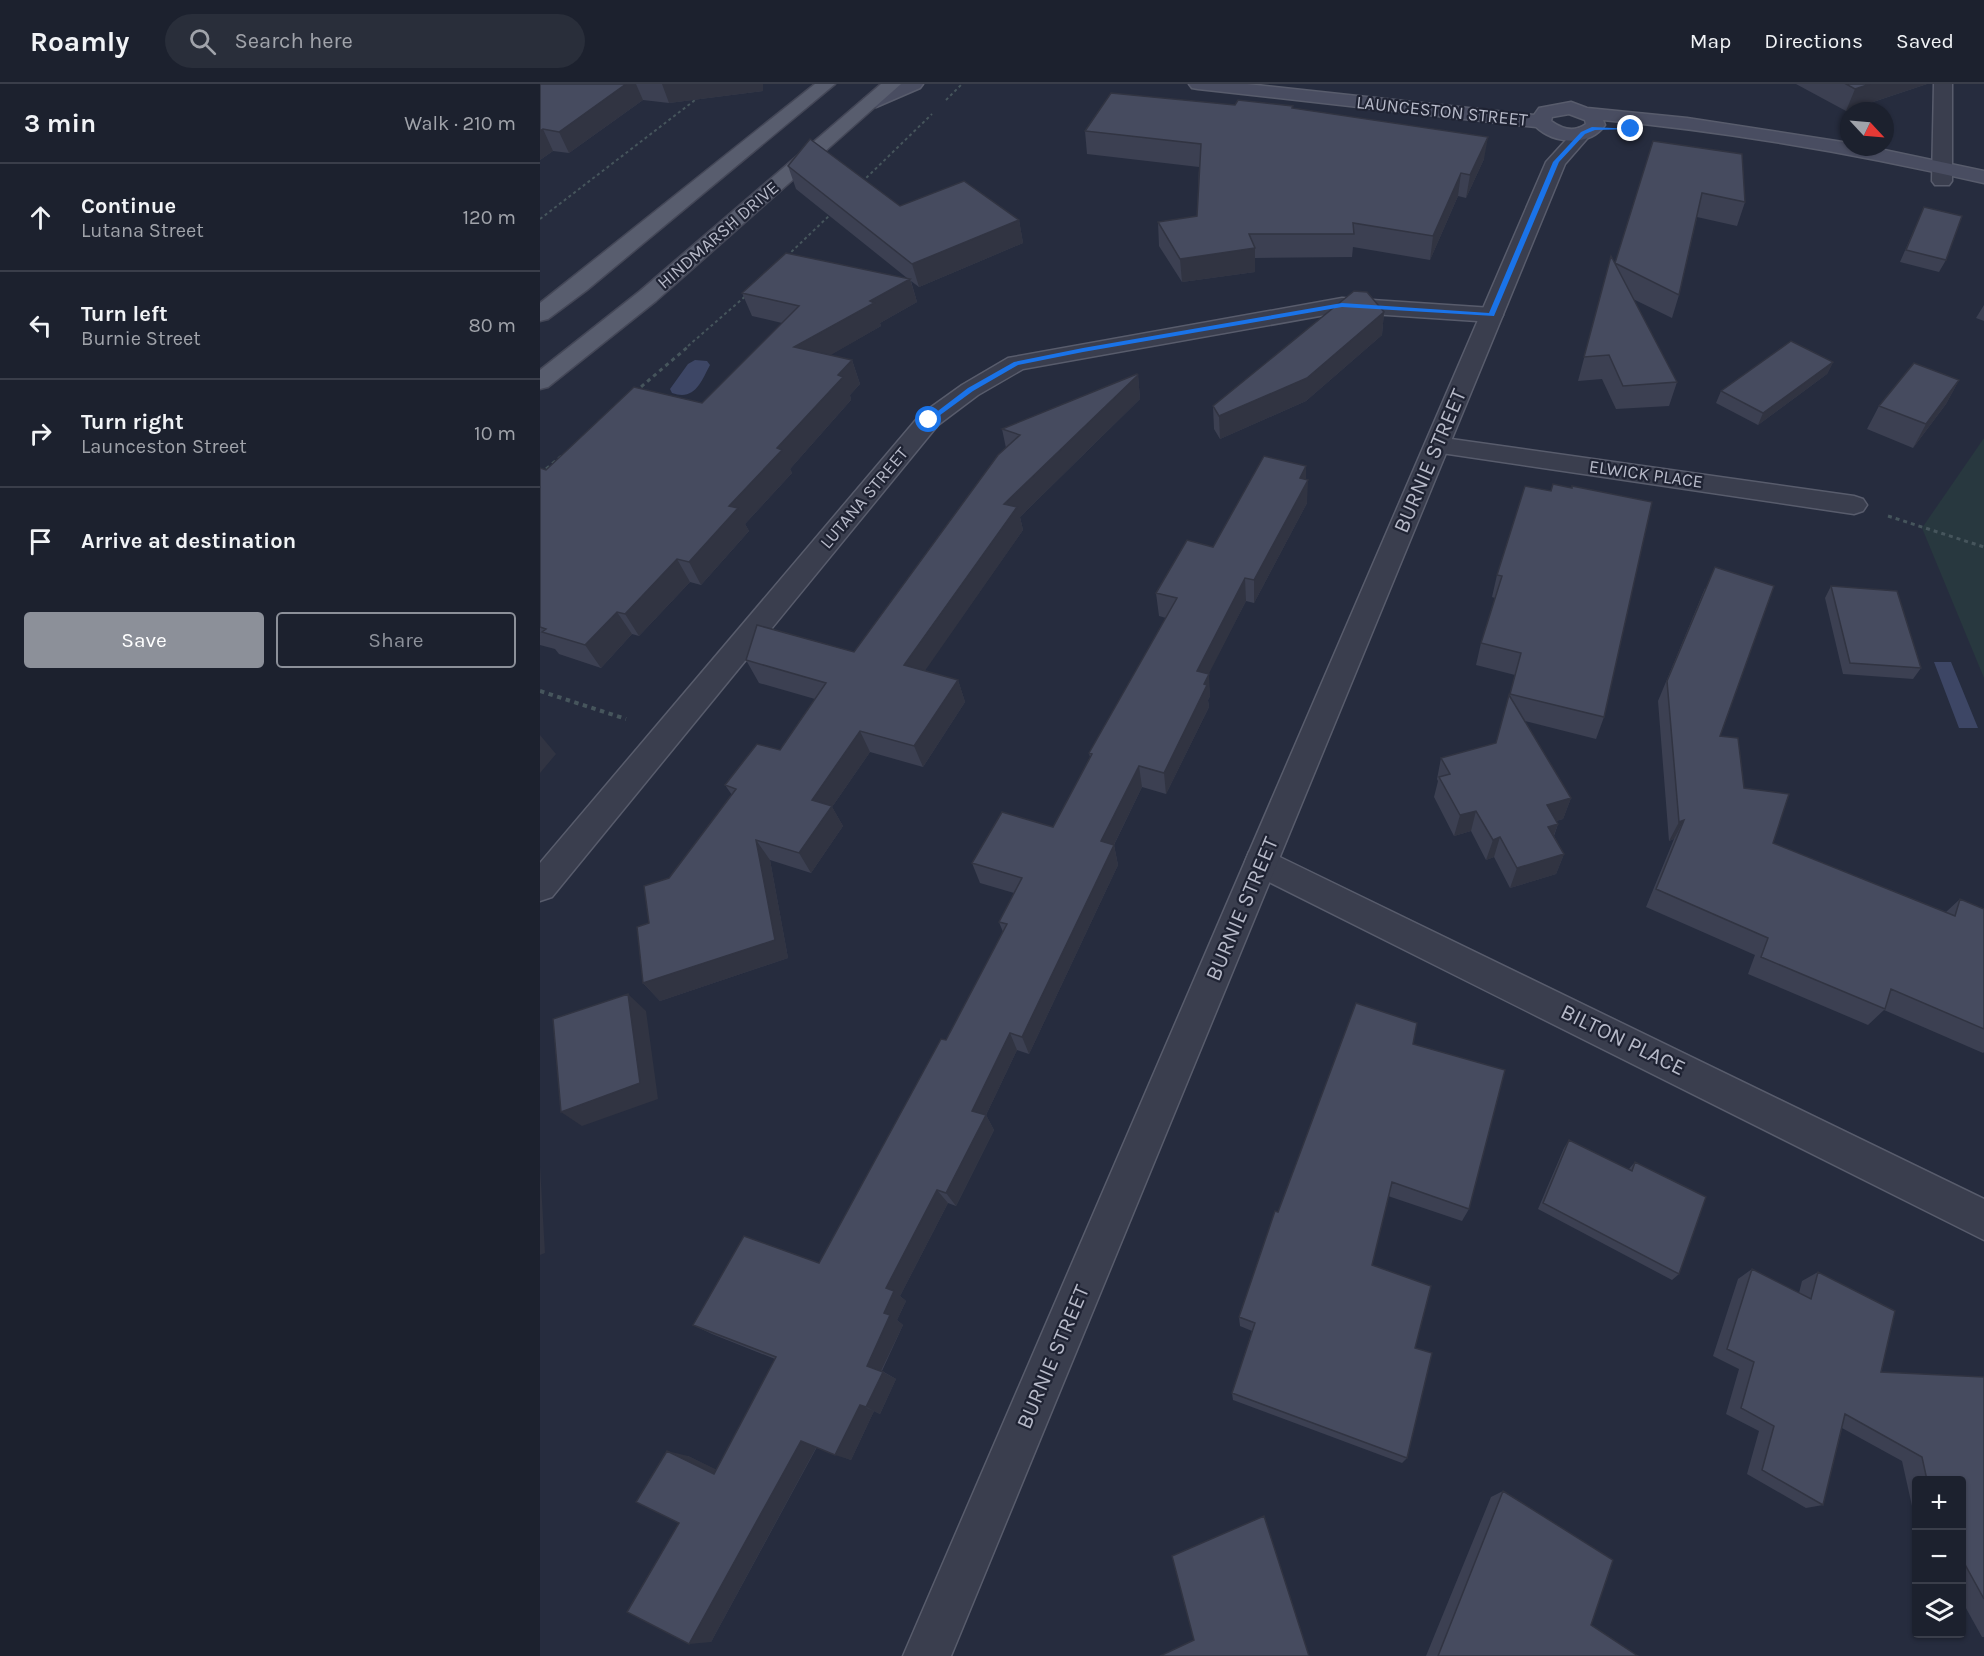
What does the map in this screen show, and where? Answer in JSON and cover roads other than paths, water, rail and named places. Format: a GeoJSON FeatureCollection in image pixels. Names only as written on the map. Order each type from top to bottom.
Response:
{"type":"FeatureCollection","features":[{"type":"Feature","properties":{"kind":"main road"},"geometry":{"type":"LineString","coordinates":[[540,314],[579,285],[826,84]]}},
{"type":"Feature","properties":{"kind":"main road","name":"HINDMARSH DRIVE"},"geometry":{"type":"LineString","coordinates":[[540,382],[648,296],[892,84]]}},
{"type":"Feature","properties":{"kind":"main road"},"geometry":{"type":"LineString","coordinates":[[870,104],[914,84]]}},
{"type":"Feature","properties":{"kind":"main road","name":"LAUNCESTON STREET"},"geometry":{"type":"LineString","coordinates":[[1200,84],[1548,131]]}},
{"type":"Feature","properties":{"kind":"main road","name":"LAUNCESTON STREET"},"geometry":{"type":"LineString","coordinates":[[1320,84],[1486,103],[1514,109],[1548,131]]}},
{"type":"Feature","properties":{"kind":"main road"},"geometry":{"type":"LineString","coordinates":[[1588,125],[1566,134],[1548,131],[1561,108],[1588,125],[1727,140],[1943,174],[1984,177]]}},
{"type":"Feature","properties":{"kind":"main road"},"geometry":{"type":"LineString","coordinates":[[1943,174],[1984,191]]}},
{"type":"Feature","properties":{"kind":"street"},"geometry":{"type":"LineString","coordinates":[[1943,84],[1943,174]]}},
{"type":"Feature","properties":{"kind":"street","name":"BURNIE STREET"},"geometry":{"type":"LineString","coordinates":[[927,1656],[1492,315],[1548,131],[1588,125]]}},
{"type":"Feature","properties":{"kind":"street","name":"LUTANA STREET"},"geometry":{"type":"LineString","coordinates":[[540,887],[929,420],[970,390],[1016,363],[1342,305],[1492,315]]}},
{"type":"Feature","properties":{"kind":"street","name":"ELWICK PLACE"},"geometry":{"type":"LineString","coordinates":[[1437,444],[1854,505]]}},
{"type":"Feature","properties":{"kind":"street","name":"BILTON PLACE"},"geometry":{"type":"LineString","coordinates":[[1261,862],[1984,1220]]}},
{"type":"Feature","properties":{"kind":"water"},"geometry":{"type":"Polygon","coordinates":[[[695,360],[707,361],[710,365],[700,383],[692,392],[680,395],[672,393],[670,389],[688,364],[695,360]]]}},
{"type":"Feature","properties":{"kind":"water"},"geometry":{"type":"Polygon","coordinates":[[[1934,662],[1951,662],[1978,728],[1959,728],[1934,662]]]}}]}
